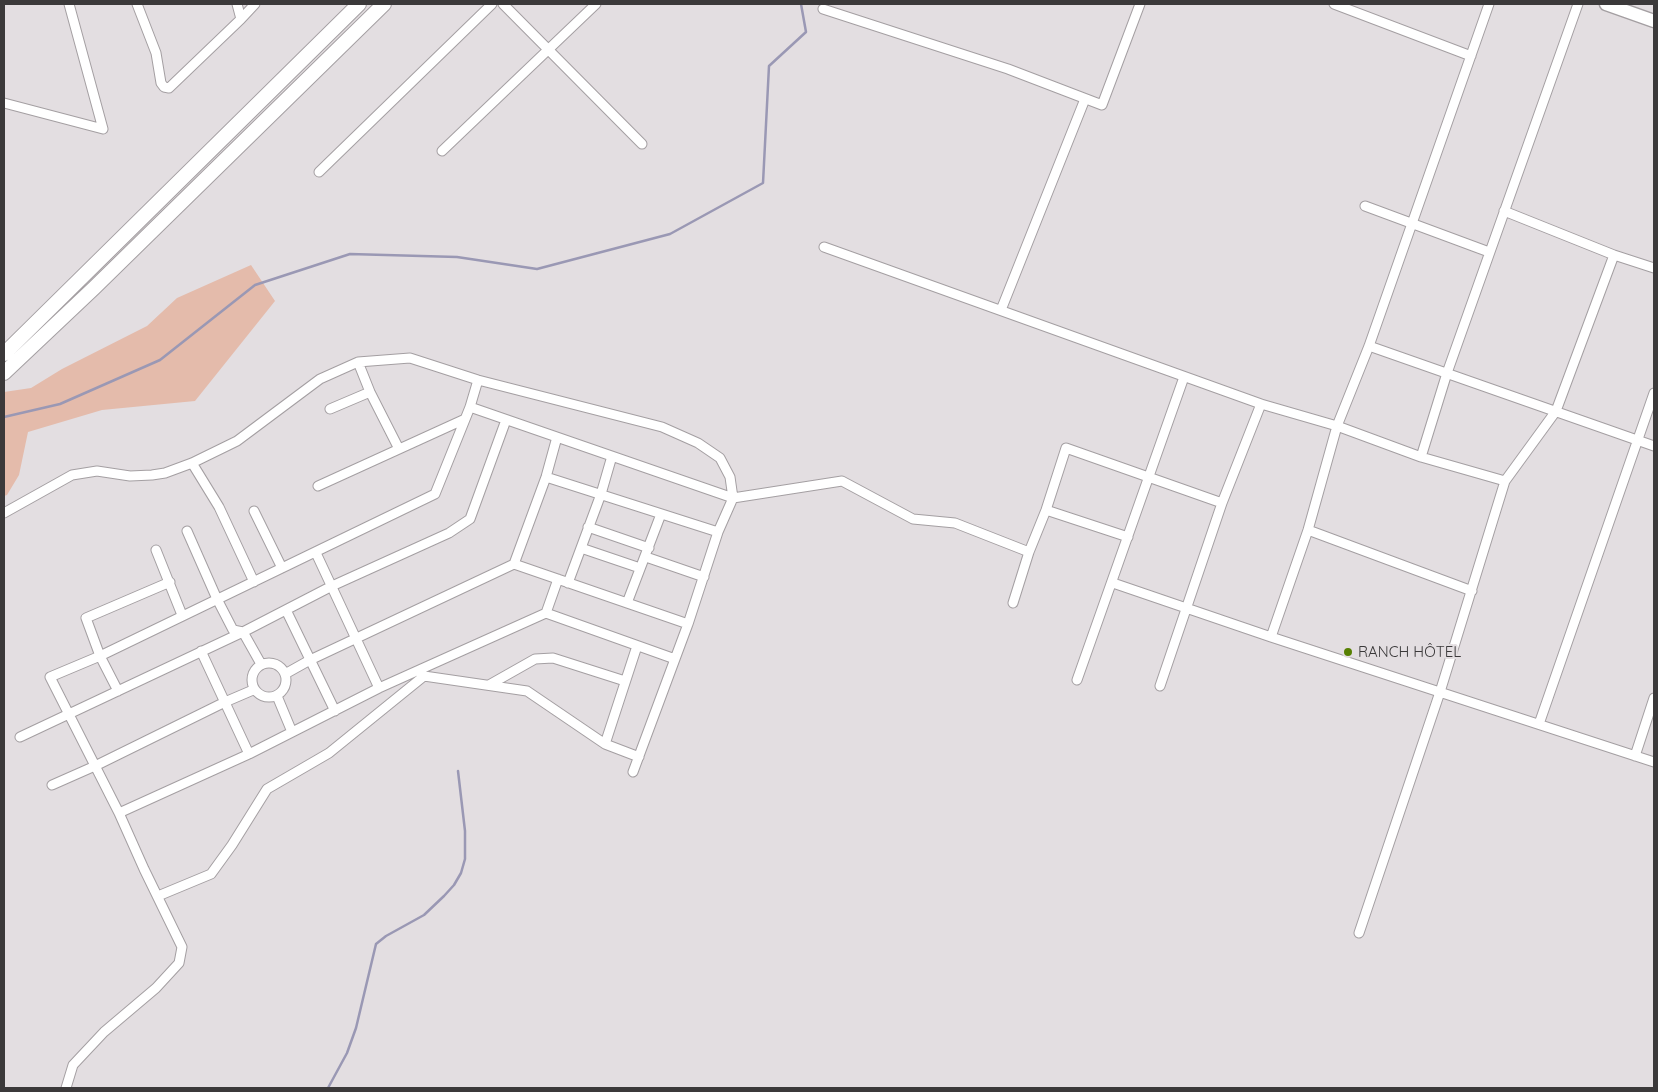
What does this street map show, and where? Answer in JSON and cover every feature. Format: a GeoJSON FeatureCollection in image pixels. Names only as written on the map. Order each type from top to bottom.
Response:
{"type":"FeatureCollection","features":[{"type":"Feature","properties":{"kind":"main road"},"geometry":{"type":"LineString","coordinates":[[4,354],[359,4]]}},
{"type":"Feature","properties":{"kind":"main road"},"geometry":{"type":"LineString","coordinates":[[4,373],[94,288],[384,4]]}},
{"type":"Feature","properties":{"kind":"street"},"geometry":{"type":"LineString","coordinates":[[4,103],[103,130],[69,4]]}},
{"type":"Feature","properties":{"kind":"street"},"geometry":{"type":"LineString","coordinates":[[137,4],[156,53],[161,83],[164,87],[169,88],[241,20],[255,4]]}},
{"type":"Feature","properties":{"kind":"street"},"geometry":{"type":"LineString","coordinates":[[237,4],[241,20]]}},
{"type":"Feature","properties":{"kind":"street"},"geometry":{"type":"LineString","coordinates":[[319,172],[492,4]]}},
{"type":"Feature","properties":{"kind":"street"},"geometry":{"type":"LineString","coordinates":[[503,4],[642,144]]}},
{"type":"Feature","properties":{"kind":"street"},"geometry":{"type":"LineString","coordinates":[[442,151],[596,4]]}},
{"type":"Feature","properties":{"kind":"street"},"geometry":{"type":"LineString","coordinates":[[824,9],[1008,69],[1102,105],[1140,4]]}},
{"type":"Feature","properties":{"kind":"street"},"geometry":{"type":"LineString","coordinates":[[1334,4],[1471,56]]}},
{"type":"Feature","properties":{"kind":"street"},"geometry":{"type":"LineString","coordinates":[[1271,637],[1308,530],[1337,426],[1369,346],[1489,4]]}},
{"type":"Feature","properties":{"kind":"street"},"geometry":{"type":"LineString","coordinates":[[1420,457],[1489,252],[1578,4]]}},
{"type":"Feature","properties":{"kind":"street"},"geometry":{"type":"LineString","coordinates":[[1606,4],[1654,21]]}},
{"type":"Feature","properties":{"kind":"street"},"geometry":{"type":"LineString","coordinates":[[1001,310],[1085,99]]}},
{"type":"Feature","properties":{"kind":"street"},"geometry":{"type":"LineString","coordinates":[[1364,206],[1489,252]]}},
{"type":"Feature","properties":{"kind":"street"},"geometry":{"type":"LineString","coordinates":[[1504,211],[1614,255],[1654,268]]}},
{"type":"Feature","properties":{"kind":"street"},"geometry":{"type":"LineString","coordinates":[[824,247],[1261,404],[1337,426],[1420,457],[1505,481]]}},
{"type":"Feature","properties":{"kind":"street"},"geometry":{"type":"LineString","coordinates":[[1359,933],[1440,692],[1505,481],[1556,411],[1614,255]]}},
{"type":"Feature","properties":{"kind":"street"},"geometry":{"type":"LineString","coordinates":[[1369,346],[1654,446]]}},
{"type":"Feature","properties":{"kind":"street"},"geometry":{"type":"LineString","coordinates":[[4,513],[72,475],[98,471],[130,476],[165,474],[192,463],[237,442],[320,379],[358,362],[410,358],[478,380],[662,427],[698,442],[720,458],[730,477],[733,498],[718,532],[688,624],[634,772]]}},
{"type":"Feature","properties":{"kind":"street"},"geometry":{"type":"LineString","coordinates":[[358,362],[370,392],[399,449]]}},
{"type":"Feature","properties":{"kind":"street"},"geometry":{"type":"LineString","coordinates":[[1077,680],[1184,377]]}},
{"type":"Feature","properties":{"kind":"street"},"geometry":{"type":"LineString","coordinates":[[66,1088],[73,1065],[104,1032],[156,988],[179,963],[182,947],[119,814],[50,677],[100,656],[435,494],[470,407],[478,380]]}},
{"type":"Feature","properties":{"kind":"street"},"geometry":{"type":"LineString","coordinates":[[330,409],[370,392]]}},
{"type":"Feature","properties":{"kind":"street"},"geometry":{"type":"LineString","coordinates":[[1540,724],[1654,393]]}},
{"type":"Feature","properties":{"kind":"street"},"geometry":{"type":"LineString","coordinates":[[1160,686],[1222,503],[1261,404]]}},
{"type":"Feature","properties":{"kind":"street"},"geometry":{"type":"LineString","coordinates":[[470,407],[733,498],[842,481],[913,519],[956,523],[1029,552]]}},
{"type":"Feature","properties":{"kind":"street"},"geometry":{"type":"LineString","coordinates":[[318,486],[465,419]]}},
{"type":"Feature","properties":{"kind":"street"},"geometry":{"type":"LineString","coordinates":[[20,737],[243,632],[332,586],[449,533],[470,519],[506,420]]}},
{"type":"Feature","properties":{"kind":"street"},"geometry":{"type":"LineString","coordinates":[[514,564],[546,477],[557,437]]}},
{"type":"Feature","properties":{"kind":"street"},"geometry":{"type":"LineString","coordinates":[[1013,603],[1066,448],[1222,503]]}},
{"type":"Feature","properties":{"kind":"street"},"geometry":{"type":"LineString","coordinates":[[568,583],[601,494],[612,456]]}},
{"type":"Feature","properties":{"kind":"street"},"geometry":{"type":"LineString","coordinates":[[192,463],[218,507],[254,582]]}},
{"type":"Feature","properties":{"kind":"street"},"geometry":{"type":"LineString","coordinates":[[546,477],[718,532]]}},
{"type":"Feature","properties":{"kind":"street"},"geometry":{"type":"LineString","coordinates":[[1046,510],[1128,537]]}},
{"type":"Feature","properties":{"kind":"street"},"geometry":{"type":"LineString","coordinates":[[254,511],[282,568]]}},
{"type":"Feature","properties":{"kind":"street"},"geometry":{"type":"LineString","coordinates":[[627,603],[661,514]]}},
{"type":"Feature","properties":{"kind":"street"},"geometry":{"type":"LineString","coordinates":[[588,526],[704,577]]}},
{"type":"Feature","properties":{"kind":"street"},"geometry":{"type":"LineString","coordinates":[[1308,530],[1472,591]]}},
{"type":"Feature","properties":{"kind":"street"},"geometry":{"type":"LineString","coordinates":[[186,531],[233,630],[243,632]]}},
{"type":"Feature","properties":{"kind":"street"},"geometry":{"type":"LineString","coordinates":[[581,548],[640,568]]}},
{"type":"Feature","properties":{"kind":"street"},"geometry":{"type":"LineString","coordinates":[[156,550],[182,615]]}},
{"type":"Feature","properties":{"kind":"street"},"geometry":{"type":"LineString","coordinates":[[316,553],[379,688]]}},
{"type":"Feature","properties":{"kind":"street"},"geometry":{"type":"LineString","coordinates":[[285,674],[310,660],[514,564],[688,624]]}},
{"type":"Feature","properties":{"kind":"street"},"geometry":{"type":"LineString","coordinates":[[119,814],[249,754],[379,688],[421,673],[546,613],[558,579]]}},
{"type":"Feature","properties":{"kind":"street"},"geometry":{"type":"LineString","coordinates":[[118,691],[100,656],[86,618],[170,582]]}},
{"type":"Feature","properties":{"kind":"street"},"geometry":{"type":"LineString","coordinates":[[1112,583],[1654,762]]}},
{"type":"Feature","properties":{"kind":"street"},"geometry":{"type":"LineString","coordinates":[[286,610],[335,711]]}},
{"type":"Feature","properties":{"kind":"street"},"geometry":{"type":"LineString","coordinates":[[546,613],[675,659]]}},
{"type":"Feature","properties":{"kind":"street"},"geometry":{"type":"LineString","coordinates":[[243,632],[260,664]]}},
{"type":"Feature","properties":{"kind":"street"},"geometry":{"type":"LineString","coordinates":[[605,744],[637,646]]}},
{"type":"Feature","properties":{"kind":"street"},"geometry":{"type":"LineString","coordinates":[[201,651],[249,754]]}},
{"type":"Feature","properties":{"kind":"street"},"geometry":{"type":"LineString","coordinates":[[490,685],[535,659],[553,658],[625,681]]}},
{"type":"Feature","properties":{"kind":"street"},"geometry":{"type":"LineString","coordinates":[[260,664],[275,664],[285,674],[285,687],[277,696],[264,698],[253,690],[251,676],[260,664]]}},
{"type":"Feature","properties":{"kind":"street"},"geometry":{"type":"LineString","coordinates":[[421,673],[527,691],[605,744],[639,758]]}},
{"type":"Feature","properties":{"kind":"street"},"geometry":{"type":"LineString","coordinates":[[158,896],[211,874],[232,845],[266,789],[328,753],[421,673]]}},
{"type":"Feature","properties":{"kind":"street"},"geometry":{"type":"LineString","coordinates":[[52,785],[253,690]]}},
{"type":"Feature","properties":{"kind":"street"},"geometry":{"type":"LineString","coordinates":[[277,696],[292,732]]}},
{"type":"Feature","properties":{"kind":"street"},"geometry":{"type":"LineString","coordinates":[[1635,756],[1654,698]]}},
{"type":"Feature","properties":{"kind":"shaded area"},"geometry":{"type":"Polygon","coordinates":[[[251,265],[275,301],[195,401],[102,410],[28,432],[19,475],[7,495],[4,496],[4,392],[31,388],[62,369],[147,326],[177,298],[251,265]]]}},
{"type":"Feature","properties":{"kind":"waterway"},"geometry":{"type":"LineString","coordinates":[[4,417],[60,404],[160,360],[255,285],[350,254],[457,257],[537,269],[670,234],[763,183],[769,66],[806,32],[801,4]]}},
{"type":"Feature","properties":{"kind":"waterway"},"geometry":{"type":"LineString","coordinates":[[328,1088],[347,1053],[356,1028],[376,944],[386,936],[424,915],[454,885],[461,873],[465,859],[465,831],[458,771]]}},
{"type":"Feature","properties":{"kind":"place","name":"RANCH HÔTEL"},"geometry":{"type":"Point","coordinates":[1348,652]}}]}
